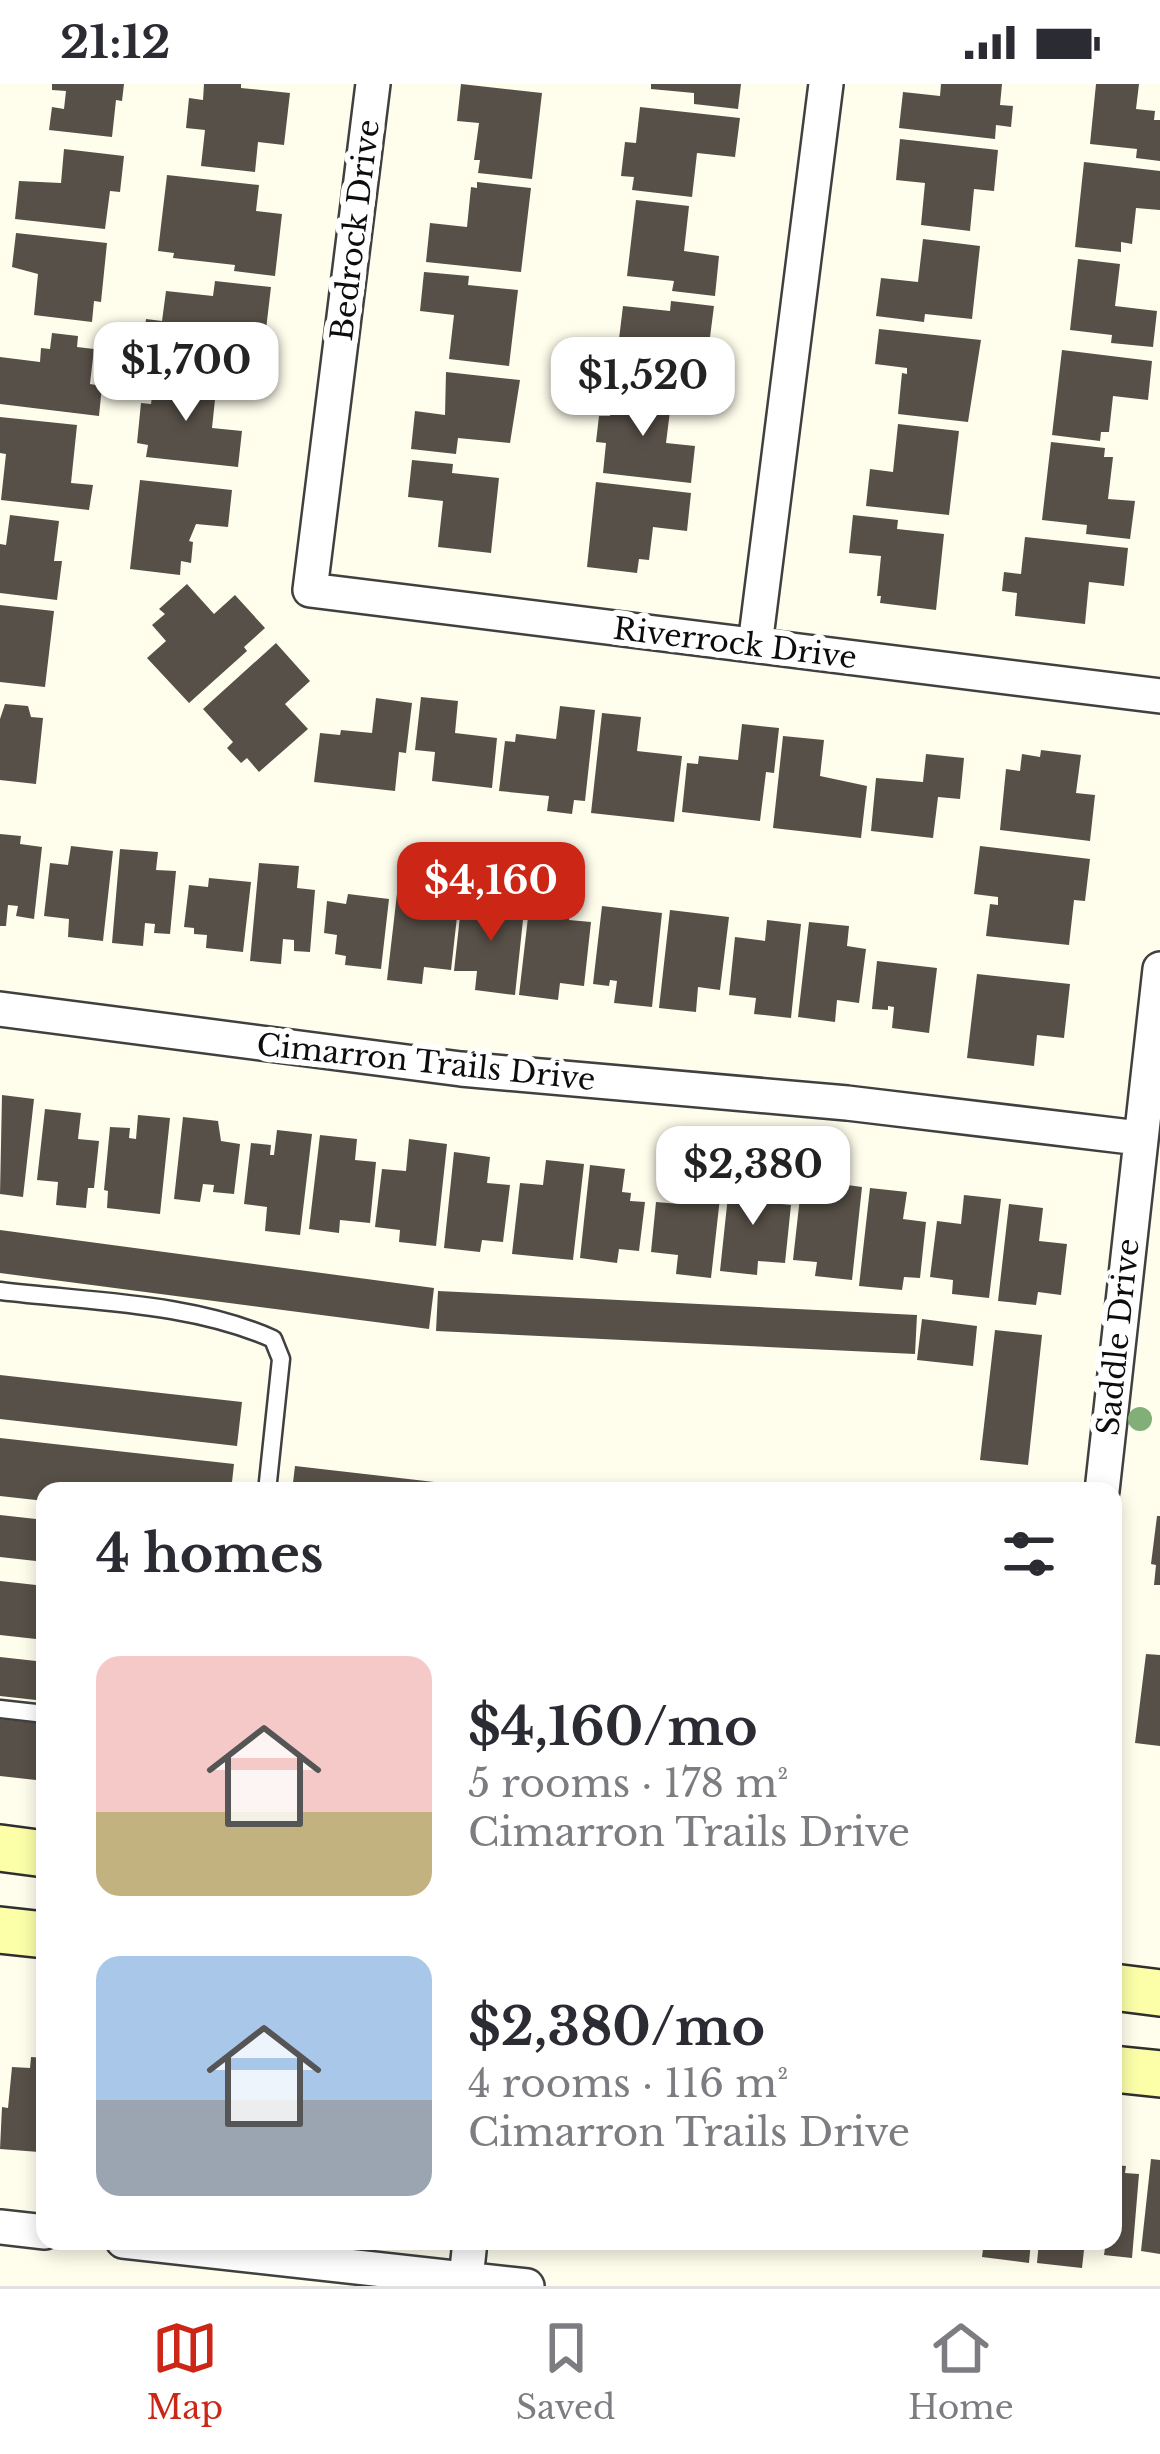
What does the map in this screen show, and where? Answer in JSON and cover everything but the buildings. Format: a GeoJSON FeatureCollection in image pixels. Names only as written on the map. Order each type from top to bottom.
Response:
{"type":"FeatureCollection","features":[{"type":"Feature","properties":{"kind":"main road"},"geometry":{"type":"LineString","coordinates":[[0,1848],[36,1853]]}},
{"type":"Feature","properties":{"kind":"main road"},"geometry":{"type":"LineString","coordinates":[[0,1907],[36,1909]]}},
{"type":"Feature","properties":{"kind":"main road"},"geometry":{"type":"LineString","coordinates":[[0,1930],[36,1934]]}},
{"type":"Feature","properties":{"kind":"main road"},"geometry":{"type":"LineString","coordinates":[[1122,1988],[1160,1993]]}},
{"type":"Feature","properties":{"kind":"main road"},"geometry":{"type":"LineString","coordinates":[[1122,2069],[1160,2074]]}},
{"type":"Feature","properties":{"kind":"street","name":"Bedrock Drive"},"geometry":{"type":"LineString","coordinates":[[310,590],[373,84]]}},
{"type":"Feature","properties":{"kind":"street"},"geometry":{"type":"LineString","coordinates":[[755,646],[826,84]]}},
{"type":"Feature","properties":{"kind":"street","name":"Riverrock Drive"},"geometry":{"type":"LineString","coordinates":[[310,590],[1160,696]]}},
{"type":"Feature","properties":{"kind":"street","name":"Saddle Drive"},"geometry":{"type":"LineString","coordinates":[[1103,1482],[1160,969]]}},
{"type":"Feature","properties":{"kind":"street","name":"Cimarron Trails Drive"},"geometry":{"type":"LineString","coordinates":[[0,1010],[461,1069],[847,1103],[1139,1138]]}},
{"type":"Feature","properties":{"kind":"street"},"geometry":{"type":"LineString","coordinates":[[0,2227],[36,2231]]}},
{"type":"Feature","properties":{"kind":"street"},"geometry":{"type":"LineString","coordinates":[[204,2250],[527,2286]]}},
{"type":"Feature","properties":{"kind":"street"},"geometry":{"type":"LineString","coordinates":[[466,2279],[469,2250]]}},
{"type":"Feature","properties":{"kind":"lane"},"geometry":{"type":"LineString","coordinates":[[0,1291],[194,1315],[273,1339],[281,1359],[268,1482]]}},
{"type":"Feature","properties":{"kind":"lane"},"geometry":{"type":"LineString","coordinates":[[0,1709],[36,1713]]}}]}
